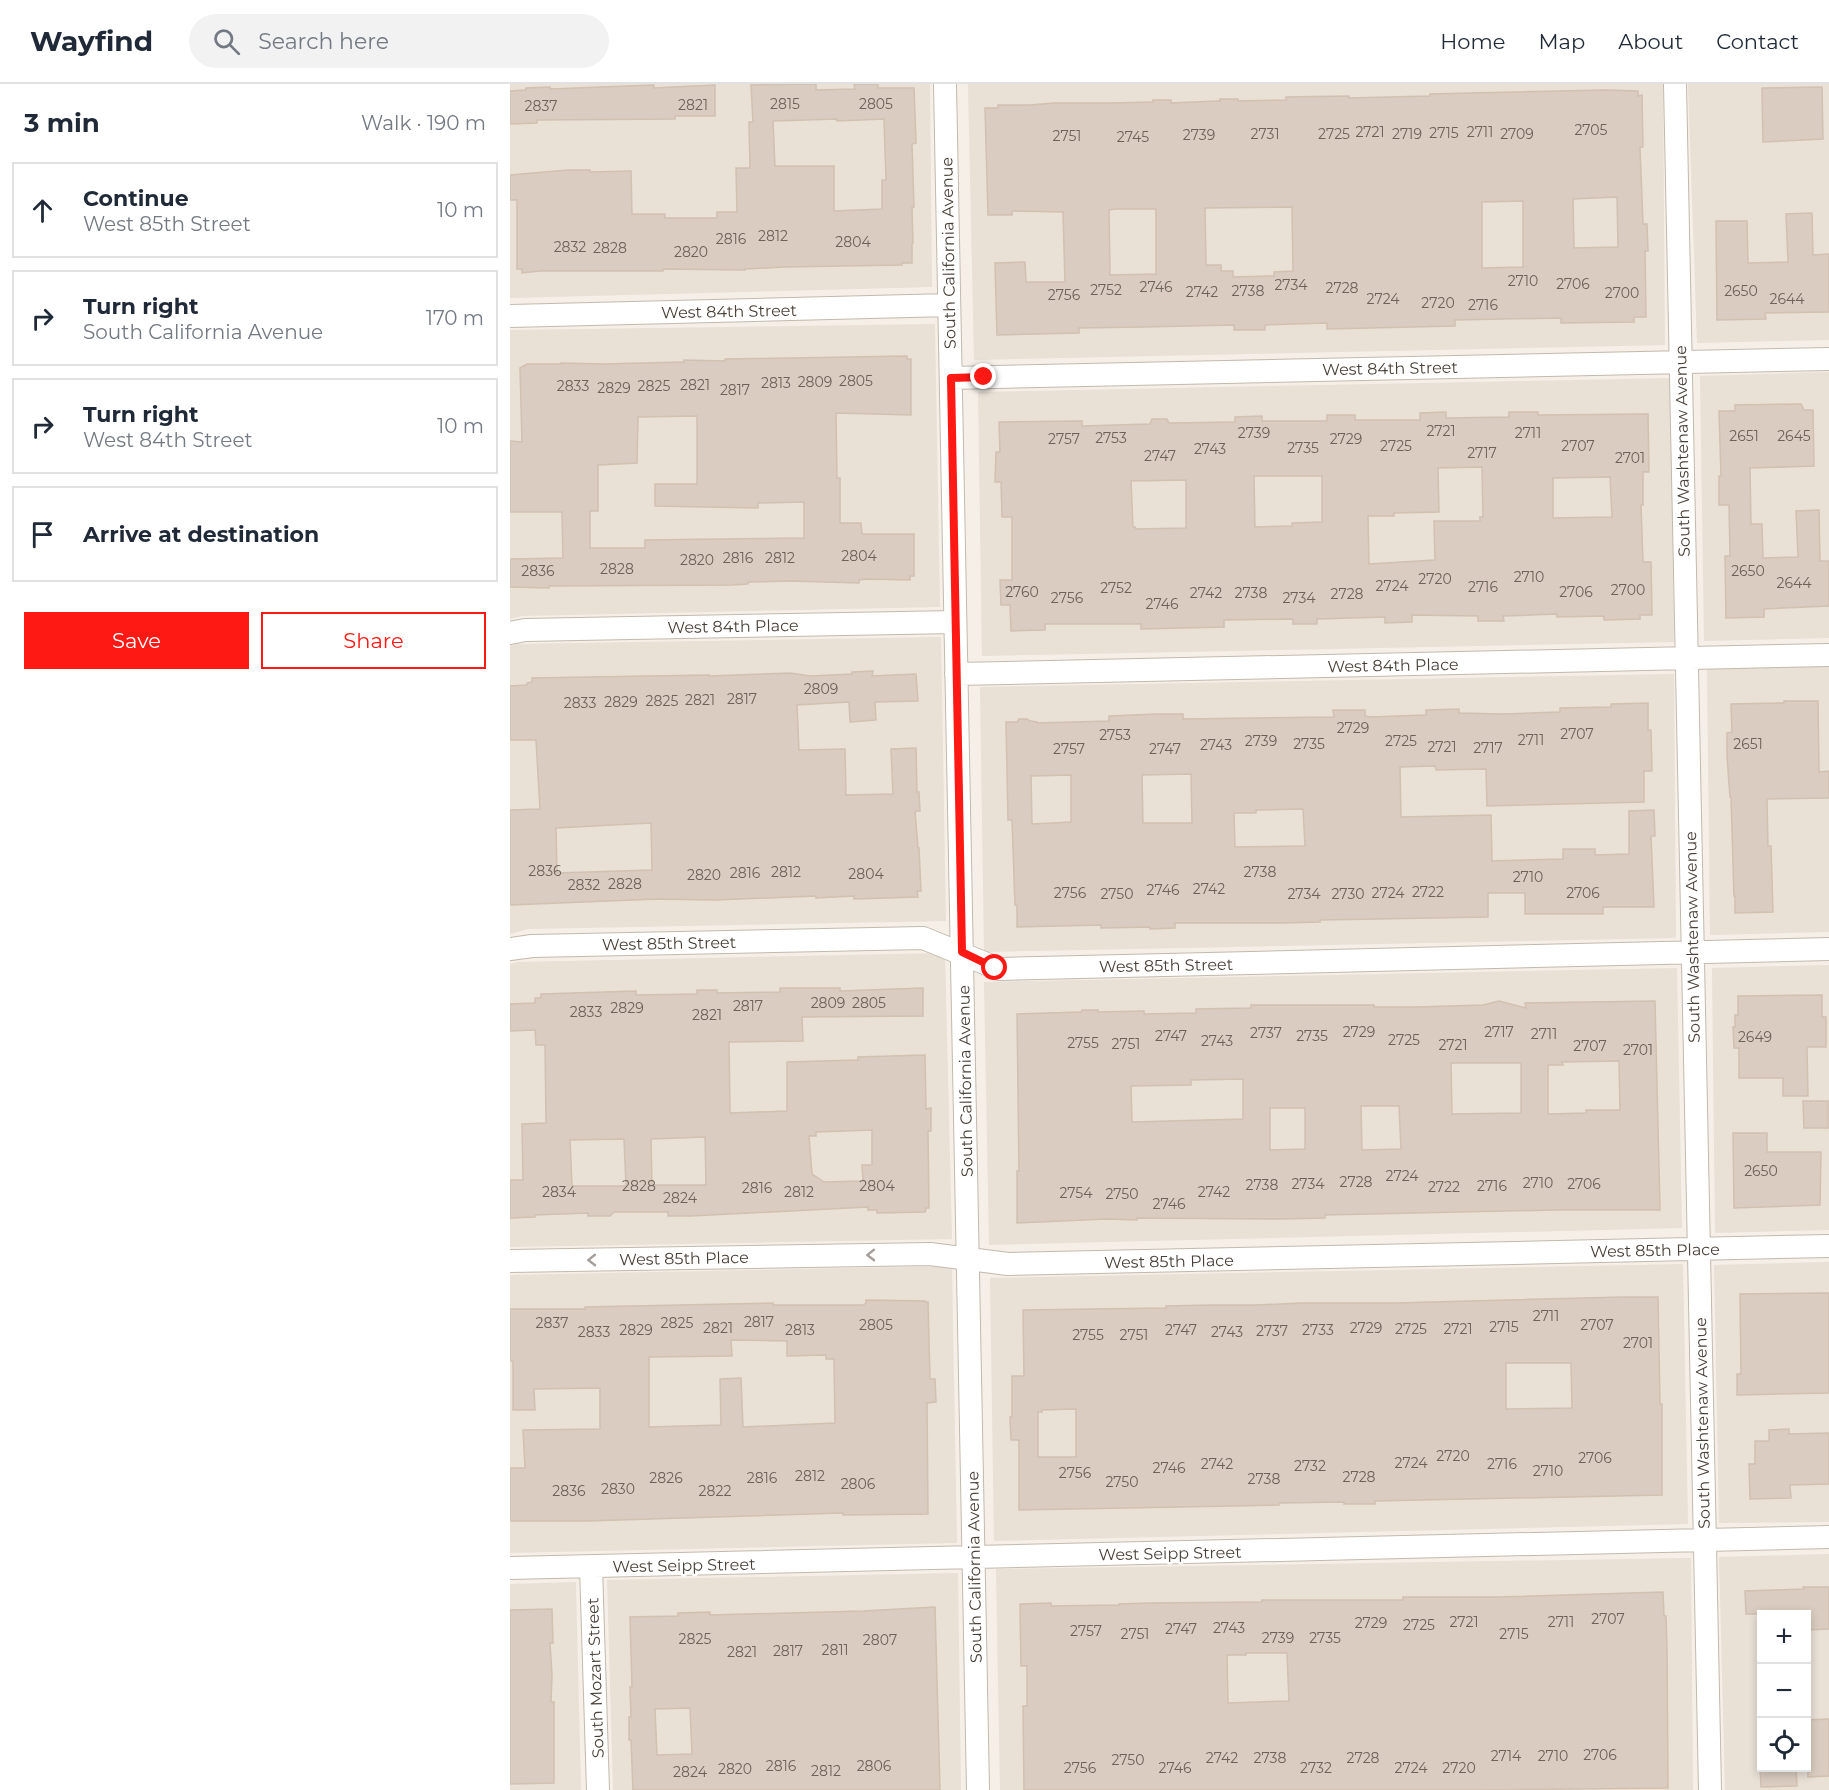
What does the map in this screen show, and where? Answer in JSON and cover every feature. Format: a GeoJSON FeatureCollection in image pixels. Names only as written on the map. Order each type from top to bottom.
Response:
{"type":"FeatureCollection","features":[{"type":"Feature","properties":{"kind":"street","name":"South California Avenue"},"geometry":{"type":"LineString","coordinates":[[945,84],[978,1790]]}},
{"type":"Feature","properties":{"kind":"street","name":"South Washtenaw Avenue"},"geometry":{"type":"LineString","coordinates":[[1675,84],[1710,1790]]}},
{"type":"Feature","properties":{"kind":"street","name":"West 84th Street"},"geometry":{"type":"LineString","coordinates":[[510,316],[949,305]]}},
{"type":"Feature","properties":{"kind":"street","name":"West 84th Street"},"geometry":{"type":"LineString","coordinates":[[951,378],[1829,359]]}},
{"type":"Feature","properties":{"kind":"street","name":"West 84th Place"},"geometry":{"type":"LineString","coordinates":[[510,633],[525,630],[956,622]]}},
{"type":"Feature","properties":{"kind":"street","name":"West 84th Place"},"geometry":{"type":"LineString","coordinates":[[956,674],[1829,655]]}},
{"type":"Feature","properties":{"kind":"street","name":"West 85th Street"},"geometry":{"type":"LineString","coordinates":[[510,949],[532,946],[923,938],[999,969],[1829,949]]}},
{"type":"Feature","properties":{"kind":"street","name":"West 85th Place"},"geometry":{"type":"LineString","coordinates":[[510,1262],[930,1254],[1008,1264],[1829,1246]]}},
{"type":"Feature","properties":{"kind":"street","name":"West Seipp Street"},"geometry":{"type":"LineString","coordinates":[[510,1568],[1829,1537]]}},
{"type":"Feature","properties":{"kind":"street","name":"South Mozart Street"},"geometry":{"type":"LineString","coordinates":[[591,1567],[598,1790]]}},
{"type":"Feature","properties":{"kind":"shaded area"},"geometry":{"type":"Polygon","coordinates":[[[510,84],[930,84],[932,287],[510,298],[510,84]]]}},
{"type":"Feature","properties":{"kind":"shaded area"},"geometry":{"type":"Polygon","coordinates":[[[968,84],[1663,84],[1665,345],[974,360],[968,84]]]}},
{"type":"Feature","properties":{"kind":"shaded area"},"geometry":{"type":"Polygon","coordinates":[[[1688,84],[1829,84],[1829,340],[1697,343],[1688,84]]]}},
{"type":"Feature","properties":{"kind":"shaded area"},"geometry":{"type":"Polygon","coordinates":[[[935,324],[940,607],[522,616],[510,619],[510,330],[935,324]]]}},
{"type":"Feature","properties":{"kind":"shaded area"},"geometry":{"type":"Polygon","coordinates":[[[1829,372],[1829,638],[1704,641],[1700,376],[1829,372]]]}},
{"type":"Feature","properties":{"kind":"shaded area"},"geometry":{"type":"Polygon","coordinates":[[[1672,378],[1674,642],[982,656],[978,392],[1672,378]]]}},
{"type":"Feature","properties":{"kind":"shaded area"},"geometry":{"type":"Polygon","coordinates":[[[941,637],[946,921],[528,929],[510,934],[510,645],[941,637]]]}},
{"type":"Feature","properties":{"kind":"shaded area"},"geometry":{"type":"Polygon","coordinates":[[[1829,666],[1829,932],[1710,935],[1707,669],[1829,666]]]}},
{"type":"Feature","properties":{"kind":"shaded area"},"geometry":{"type":"Polygon","coordinates":[[[1674,674],[1676,938],[984,952],[980,687],[1674,674]]]}},
{"type":"Feature","properties":{"kind":"shaded area"},"geometry":{"type":"Polygon","coordinates":[[[945,953],[952,1239],[510,1247],[510,964],[945,953]]]}},
{"type":"Feature","properties":{"kind":"shaded area"},"geometry":{"type":"Polygon","coordinates":[[[1829,965],[1829,1230],[1715,1233],[1712,968],[1829,965]]]}},
{"type":"Feature","properties":{"kind":"shaded area"},"geometry":{"type":"Polygon","coordinates":[[[1677,968],[1682,1228],[989,1245],[984,982],[1677,968]]]}},
{"type":"Feature","properties":{"kind":"shaded area"},"geometry":{"type":"Polygon","coordinates":[[[1829,1262],[1829,1522],[1719,1523],[1714,1265],[1829,1262]]]}},
{"type":"Feature","properties":{"kind":"shaded area"},"geometry":{"type":"Polygon","coordinates":[[[1683,1264],[1688,1524],[994,1541],[990,1278],[1683,1264]]]}},
{"type":"Feature","properties":{"kind":"shaded area"},"geometry":{"type":"Polygon","coordinates":[[[952,1266],[957,1543],[510,1553],[510,1275],[952,1266]]]}},
{"type":"Feature","properties":{"kind":"shaded area"},"geometry":{"type":"Polygon","coordinates":[[[1829,1554],[1829,1790],[1725,1790],[1719,1557],[1829,1554]]]}},
{"type":"Feature","properties":{"kind":"shaded area"},"geometry":{"type":"Polygon","coordinates":[[[1691,1558],[1693,1790],[1000,1790],[996,1569],[1691,1558]]]}},
{"type":"Feature","properties":{"kind":"shaded area"},"geometry":{"type":"Polygon","coordinates":[[[958,1573],[961,1790],[613,1790],[607,1580],[958,1573]]]}},
{"type":"Feature","properties":{"kind":"shaded area"},"geometry":{"type":"Polygon","coordinates":[[[576,1582],[581,1790],[510,1790],[510,1584],[576,1582]]]}},
{"type":"Feature","properties":{"kind":"building"},"geometry":{"type":"Polygon","coordinates":[[[816,84],[816,90],[855,89],[854,84],[878,84],[878,88],[914,88],[916,143],[912,144],[914,207],[912,207],[912,263],[745,270],[663,269],[663,271],[522,273],[522,269],[517,269],[517,200],[510,200],[510,175],[568,170],[631,171],[632,214],[665,214],[665,218],[717,218],[717,212],[737,212],[736,168],[750,168],[749,122],[753,122],[751,85],[816,84]],[[837,119],[773,121],[775,166],[834,166],[834,211],[882,209],[882,180],[886,180],[884,119],[837,121],[837,119]]]}},
{"type":"Feature","properties":{"kind":"building"},"geometry":{"type":"Polygon","coordinates":[[[654,85],[654,88],[715,85],[715,116],[675,116],[675,119],[537,120],[537,123],[510,124],[510,91],[550,87],[550,89],[654,85]]]}},
{"type":"Feature","properties":{"kind":"building"},"geometry":{"type":"Polygon","coordinates":[[[1822,87],[1823,139],[1763,142],[1762,88],[1822,87]]]}},
{"type":"Feature","properties":{"kind":"building"},"geometry":{"type":"Polygon","coordinates":[[[1606,90],[1638,91],[1638,96],[1642,95],[1643,147],[1640,147],[1643,224],[1647,224],[1648,251],[1645,251],[1646,317],[1634,317],[1634,322],[1561,323],[1561,318],[1455,320],[1455,326],[1327,329],[1327,323],[1265,325],[1265,330],[1234,330],[1234,325],[1079,328],[1079,333],[997,335],[995,263],[1025,262],[1026,282],[1065,282],[1063,212],[1012,211],[1012,215],[988,215],[985,108],[998,108],[998,105],[1053,103],[1171,100],[1171,103],[1220,101],[1220,99],[1286,100],[1286,97],[1349,96],[1349,98],[1430,96],[1430,94],[1606,90]],[[1617,197],[1573,199],[1574,248],[1618,247],[1617,197]],[[1523,201],[1482,202],[1482,268],[1523,267],[1523,201]],[[1292,207],[1205,208],[1206,265],[1221,265],[1221,271],[1233,271],[1233,277],[1274,276],[1274,272],[1293,271],[1292,207]],[[1156,209],[1109,210],[1110,275],[1156,274],[1156,209]]]}},
{"type":"Feature","properties":{"kind":"building"},"geometry":{"type":"Polygon","coordinates":[[[1812,213],[1813,255],[1829,254],[1829,312],[1765,313],[1766,319],[1717,320],[1716,221],[1747,221],[1748,263],[1788,262],[1786,214],[1812,213]]]}},
{"type":"Feature","properties":{"kind":"building"},"geometry":{"type":"Polygon","coordinates":[[[907,356],[907,359],[911,359],[911,415],[836,413],[840,523],[861,523],[862,534],[914,534],[914,576],[910,576],[910,580],[868,579],[859,580],[859,583],[790,581],[731,585],[510,587],[510,559],[563,558],[562,512],[510,512],[510,441],[522,442],[520,368],[527,364],[725,361],[725,359],[907,356]],[[697,416],[638,417],[637,463],[598,465],[598,511],[590,511],[590,548],[645,548],[645,540],[804,538],[804,502],[758,503],[758,508],[655,506],[655,484],[697,484],[697,416]]]}},
{"type":"Feature","properties":{"kind":"building"},"geometry":{"type":"Polygon","coordinates":[[[1801,404],[1804,410],[1813,410],[1814,466],[1750,468],[1751,524],[1762,524],[1763,558],[1798,557],[1796,511],[1819,510],[1820,561],[1829,561],[1829,606],[1764,609],[1764,617],[1726,618],[1725,556],[1730,556],[1729,505],[1719,505],[1719,476],[1721,476],[1719,411],[1735,411],[1735,405],[1801,404]]]}},
{"type":"Feature","properties":{"kind":"building"},"geometry":{"type":"Polygon","coordinates":[[[1446,412],[1446,418],[1509,417],[1509,412],[1538,412],[1538,415],[1648,414],[1649,472],[1643,472],[1643,505],[1641,505],[1643,562],[1651,562],[1652,615],[1640,615],[1640,619],[1604,620],[1604,616],[1557,617],[1557,614],[1503,616],[1504,621],[1478,621],[1478,616],[1412,615],[1412,622],[1385,623],[1385,617],[1317,619],[1317,624],[1293,624],[1293,619],[1224,620],[1224,627],[1141,629],[1141,624],[1045,624],[1045,630],[1011,631],[1010,605],[1001,605],[1000,580],[1012,580],[1012,517],[1002,517],[1001,482],[995,482],[996,452],[1000,452],[999,422],[1082,421],[1082,426],[1150,424],[1152,419],[1167,419],[1169,423],[1235,422],[1235,417],[1262,416],[1262,421],[1327,421],[1327,415],[1355,415],[1355,420],[1420,420],[1420,413],[1446,412]],[[1482,467],[1438,468],[1439,512],[1368,516],[1369,564],[1435,560],[1434,521],[1480,521],[1480,517],[1483,517],[1482,467]],[[1254,476],[1255,527],[1322,522],[1322,476],[1254,476]],[[1610,477],[1553,478],[1553,518],[1612,517],[1610,477]],[[1186,480],[1131,481],[1133,527],[1136,529],[1186,528],[1186,480]]]}},
{"type":"Feature","properties":{"kind":"building"},"geometry":{"type":"Polygon","coordinates":[[[873,671],[872,676],[916,674],[918,701],[875,702],[876,720],[850,722],[849,702],[797,705],[799,750],[845,749],[846,795],[893,794],[891,749],[916,748],[920,811],[915,811],[921,891],[917,891],[918,897],[657,899],[510,905],[510,810],[540,809],[536,740],[510,740],[510,686],[527,685],[532,682],[532,678],[790,673],[811,676],[852,674],[852,672],[873,671]],[[651,823],[556,828],[557,873],[652,870],[651,823]]]}},
{"type":"Feature","properties":{"kind":"building"},"geometry":{"type":"Polygon","coordinates":[[[1784,701],[1818,701],[1819,772],[1829,771],[1829,798],[1767,799],[1773,912],[1735,913],[1731,797],[1727,756],[1727,733],[1732,732],[1731,704],[1784,703],[1784,701]]]}},
{"type":"Feature","properties":{"kind":"building"},"geometry":{"type":"Polygon","coordinates":[[[1648,703],[1652,771],[1644,771],[1644,802],[1487,806],[1486,769],[1436,770],[1435,766],[1400,767],[1401,817],[1491,815],[1492,861],[1563,859],[1563,849],[1595,849],[1595,855],[1629,854],[1629,811],[1654,810],[1655,836],[1651,836],[1654,907],[1603,907],[1603,914],[1525,914],[1525,893],[1488,893],[1488,917],[1320,920],[1320,922],[1282,923],[1175,923],[1175,928],[1150,929],[1150,927],[1101,928],[1101,925],[1017,927],[1012,820],[1008,820],[1006,722],[1017,722],[1019,719],[1037,723],[1109,721],[1109,716],[1157,714],[1183,714],[1183,719],[1334,717],[1333,710],[1365,710],[1365,716],[1370,717],[1426,715],[1426,710],[1459,709],[1459,713],[1502,714],[1560,712],[1560,708],[1611,707],[1611,704],[1648,703]],[[1191,774],[1142,775],[1143,823],[1192,823],[1191,774]],[[1071,775],[1031,776],[1032,824],[1071,822],[1071,775]],[[1303,809],[1256,810],[1256,813],[1234,813],[1235,847],[1305,846],[1303,809]]]}},
{"type":"Feature","properties":{"kind":"building"},"geometry":{"type":"Polygon","coordinates":[[[780,988],[840,988],[840,991],[923,988],[923,1016],[802,1017],[803,1041],[729,1042],[730,1113],[787,1111],[787,1062],[925,1055],[926,1109],[931,1108],[931,1131],[928,1131],[929,1208],[926,1208],[925,1212],[877,1213],[877,1210],[868,1210],[868,1207],[691,1216],[668,1216],[668,1212],[614,1212],[610,1216],[588,1216],[588,1213],[510,1218],[510,1180],[523,1180],[522,1124],[546,1123],[545,1045],[536,1045],[535,1030],[510,1031],[510,1004],[535,1003],[535,998],[541,998],[541,994],[636,991],[636,995],[697,994],[697,990],[717,990],[717,993],[780,992],[780,988]],[[872,1130],[816,1132],[816,1136],[809,1136],[812,1174],[824,1182],[863,1181],[862,1165],[872,1165],[872,1130]],[[705,1137],[651,1139],[652,1185],[706,1185],[705,1137]],[[624,1139],[570,1140],[572,1186],[626,1186],[624,1139]]]}},
{"type":"Feature","properties":{"kind":"building"},"geometry":{"type":"Polygon","coordinates":[[[1822,995],[1822,1017],[1826,1017],[1826,1047],[1807,1047],[1808,1096],[1783,1096],[1783,1078],[1739,1078],[1739,1048],[1734,1048],[1733,1027],[1735,1027],[1735,1015],[1738,1015],[1738,996],[1822,995]]]}},
{"type":"Feature","properties":{"kind":"building"},"geometry":{"type":"Polygon","coordinates":[[[1499,1001],[1526,1008],[1525,1003],[1655,1001],[1660,1210],[1325,1215],[1325,1218],[1278,1219],[1137,1218],[1137,1220],[1017,1223],[1017,1171],[1019,1171],[1017,1014],[1081,1012],[1082,1010],[1144,1011],[1144,1014],[1196,1013],[1196,1009],[1251,1008],[1251,1005],[1416,1007],[1483,1005],[1499,1001]],[[1619,1061],[1562,1062],[1563,1065],[1548,1065],[1548,1114],[1586,1113],[1586,1110],[1620,1110],[1619,1061]],[[1451,1063],[1452,1114],[1521,1113],[1521,1063],[1451,1063]],[[1243,1079],[1191,1080],[1191,1085],[1131,1086],[1132,1122],[1243,1119],[1243,1079]],[[1361,1106],[1362,1150],[1401,1149],[1399,1106],[1361,1106]],[[1270,1108],[1270,1150],[1305,1149],[1305,1108],[1270,1108]]]}},
{"type":"Feature","properties":{"kind":"building"},"geometry":{"type":"Polygon","coordinates":[[[1803,1101],[1828,1101],[1828,1128],[1804,1128],[1803,1101]]]}},
{"type":"Feature","properties":{"kind":"building"},"geometry":{"type":"Polygon","coordinates":[[[1733,1133],[1767,1133],[1767,1152],[1821,1152],[1820,1205],[1734,1208],[1733,1133]]]}},
{"type":"Feature","properties":{"kind":"building"},"geometry":{"type":"Polygon","coordinates":[[[1829,1293],[1829,1393],[1737,1395],[1737,1374],[1741,1374],[1740,1294],[1829,1293]]]}},
{"type":"Feature","properties":{"kind":"building"},"geometry":{"type":"Polygon","coordinates":[[[1658,1297],[1660,1404],[1662,1404],[1662,1495],[1375,1501],[1375,1504],[1279,1503],[1279,1505],[1019,1510],[1019,1440],[1011,1440],[1010,1417],[1012,1417],[1012,1376],[1024,1376],[1023,1310],[1658,1297]],[[1506,1363],[1506,1409],[1572,1408],[1571,1363],[1506,1363]],[[1076,1409],[1038,1412],[1038,1457],[1076,1457],[1076,1409]]]}},
{"type":"Feature","properties":{"kind":"building"},"geometry":{"type":"Polygon","coordinates":[[[866,1300],[928,1302],[930,1379],[935,1379],[936,1402],[927,1403],[928,1514],[843,1515],[843,1513],[586,1521],[510,1521],[510,1468],[525,1468],[523,1430],[600,1429],[600,1388],[534,1389],[535,1410],[513,1410],[510,1309],[773,1303],[773,1305],[863,1305],[866,1300]],[[731,1340],[732,1356],[649,1357],[649,1427],[721,1425],[720,1379],[741,1378],[743,1427],[835,1423],[834,1359],[826,1359],[826,1355],[787,1356],[787,1341],[731,1340]]]}},
{"type":"Feature","properties":{"kind":"building"},"geometry":{"type":"Polygon","coordinates":[[[1789,1429],[1789,1434],[1829,1433],[1829,1484],[1790,1485],[1791,1498],[1750,1499],[1749,1464],[1755,1464],[1755,1441],[1769,1441],[1769,1430],[1789,1429]]]}},
{"type":"Feature","properties":{"kind":"building"},"geometry":{"type":"Polygon","coordinates":[[[1803,1587],[1829,1587],[1829,1629],[1811,1630],[1811,1610],[1757,1610],[1757,1614],[1746,1614],[1745,1591],[1804,1589],[1803,1587]]]}},
{"type":"Feature","properties":{"kind":"building"},"geometry":{"type":"Polygon","coordinates":[[[1663,1592],[1667,1650],[1668,1788],[1024,1790],[1023,1706],[1027,1706],[1027,1666],[1021,1666],[1020,1604],[1051,1603],[1051,1606],[1262,1602],[1262,1600],[1403,1600],[1403,1597],[1499,1597],[1663,1592]],[[1287,1653],[1227,1655],[1228,1703],[1289,1701],[1287,1653]]]}},
{"type":"Feature","properties":{"kind":"building"},"geometry":{"type":"Polygon","coordinates":[[[935,1607],[940,1790],[633,1790],[631,1740],[629,1740],[630,1687],[632,1687],[630,1617],[678,1616],[678,1613],[710,1612],[710,1615],[935,1607]],[[690,1708],[655,1709],[657,1755],[692,1754],[690,1708]]]}},
{"type":"Feature","properties":{"kind":"building"},"geometry":{"type":"Polygon","coordinates":[[[552,1609],[553,1643],[550,1643],[551,1702],[554,1702],[554,1783],[510,1784],[510,1610],[552,1609]]]}},
{"type":"Feature","properties":{"kind":"building"},"geometry":{"type":"Polygon","coordinates":[[[1829,1719],[1829,1776],[1808,1777],[1808,1772],[1811,1772],[1811,1720],[1829,1719]]]}},
{"type":"Feature","properties":{"kind":"building"},"geometry":{"type":"Polygon","coordinates":[[[1760,1772],[1796,1772],[1797,1786],[1761,1787],[1760,1772]]]}},
{"type":"Feature","properties":{"kind":"route"},"geometry":{"type":"LineString","coordinates":[[984,377],[951,378],[952,460],[962,952],[995,968]]}}]}
